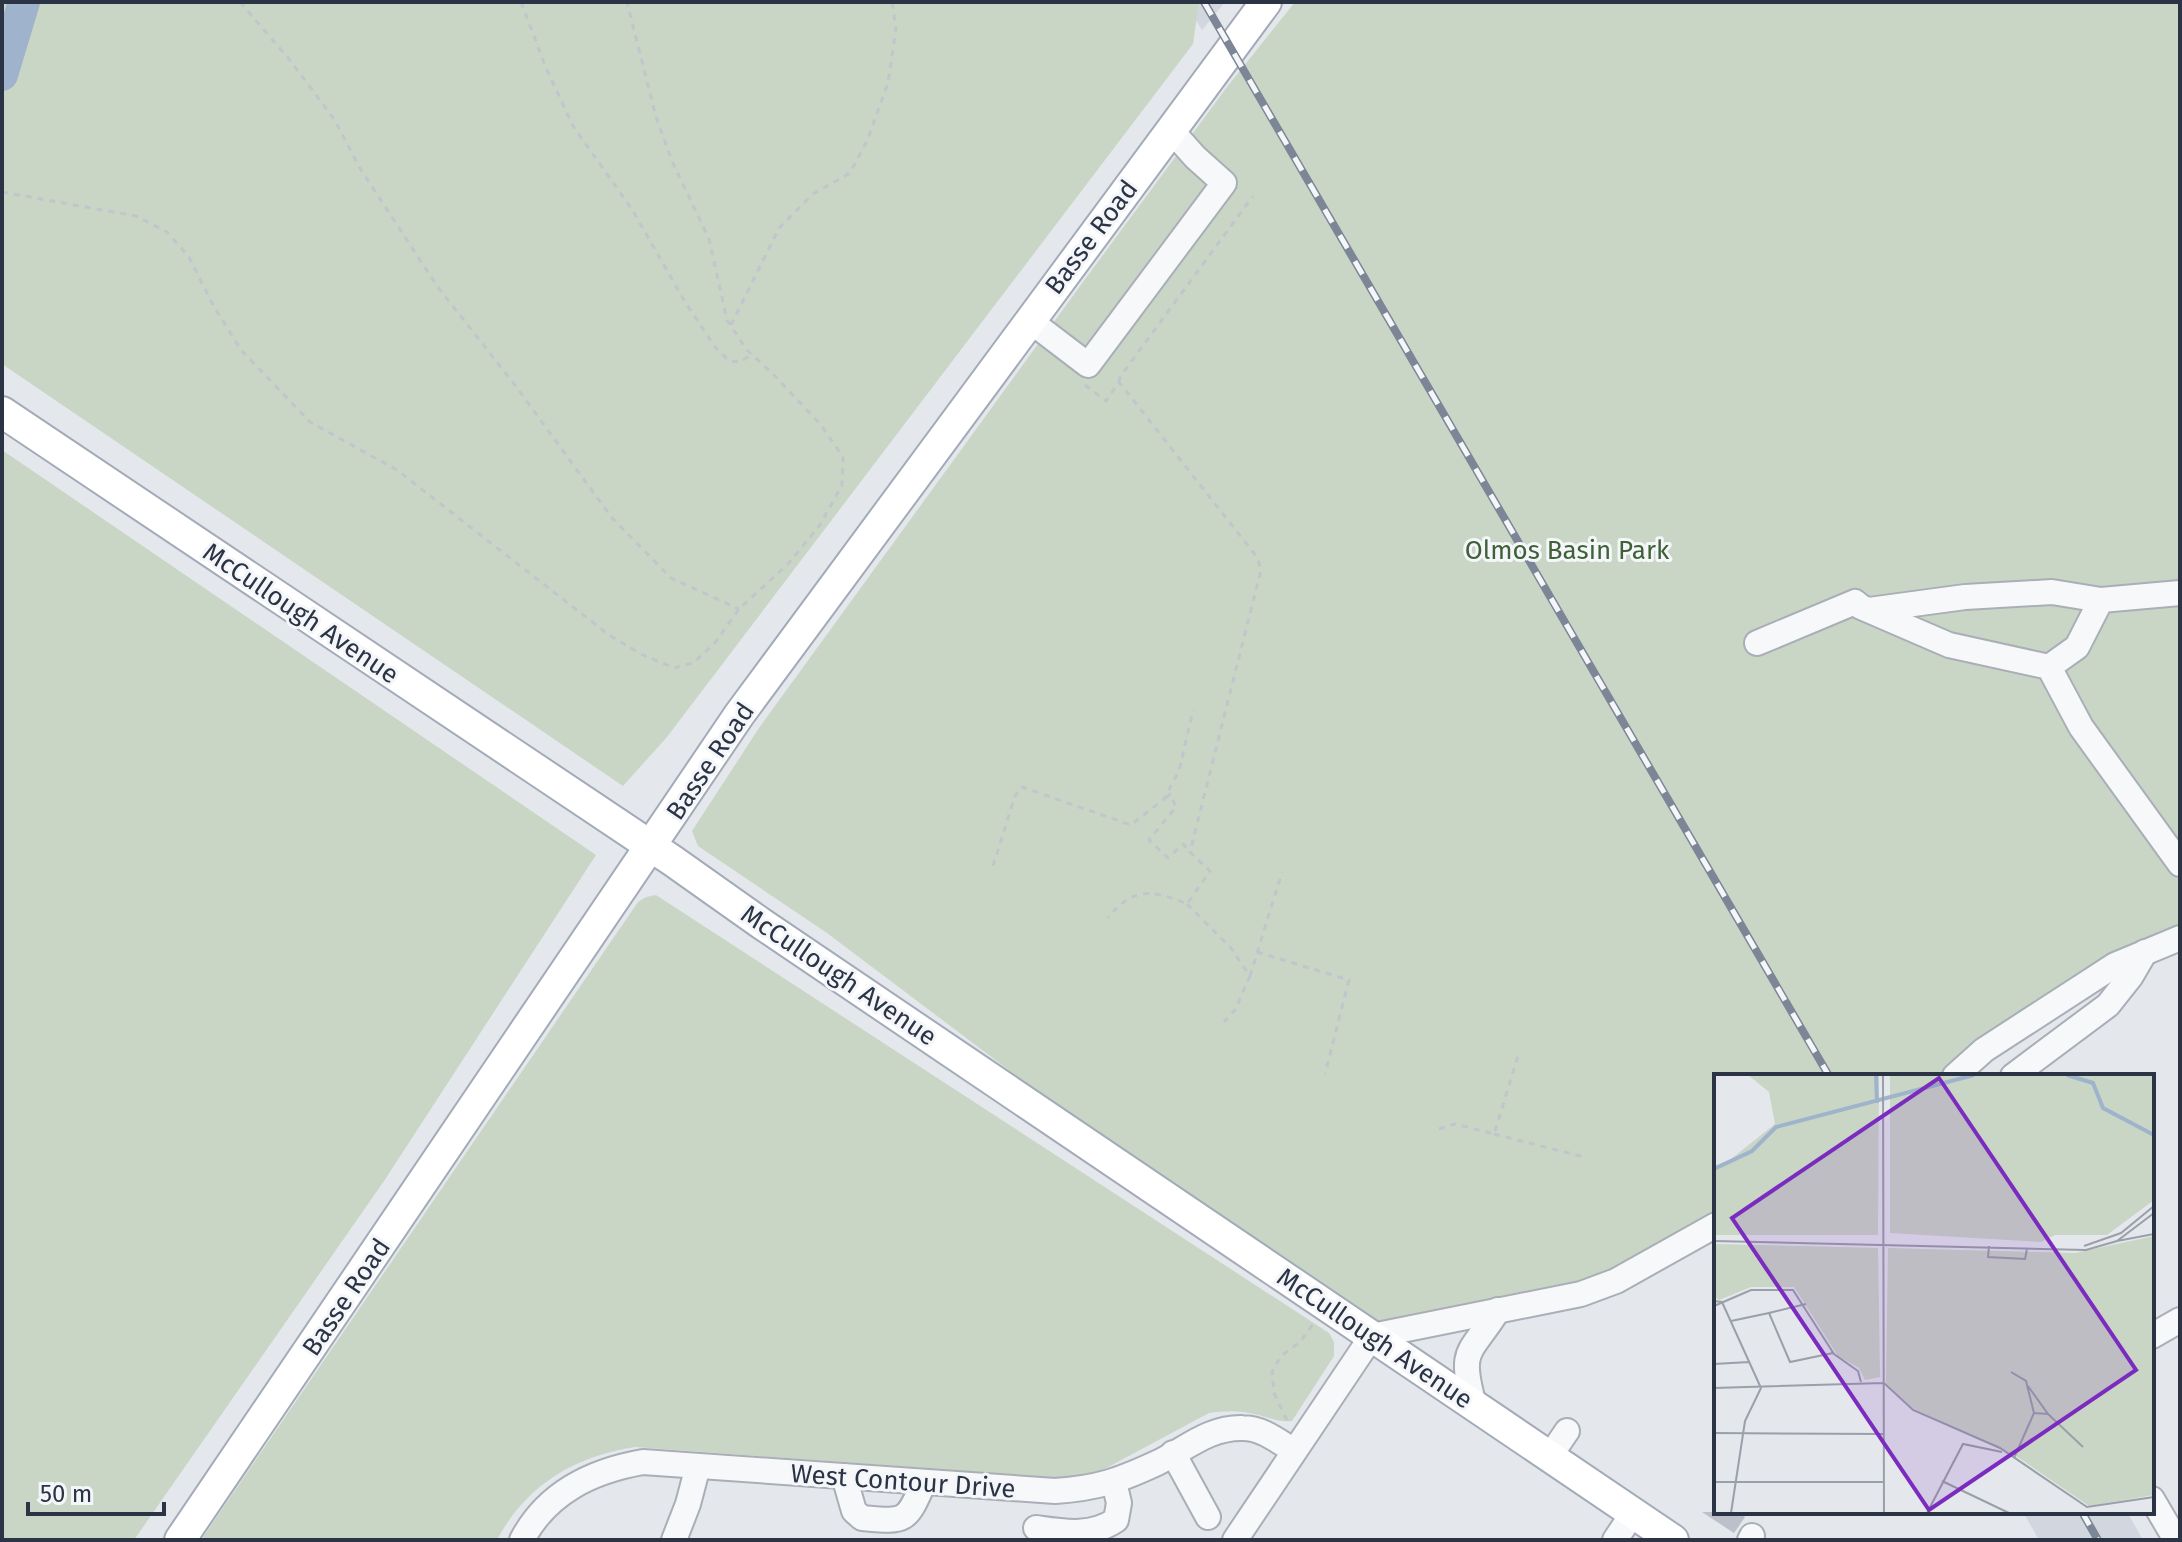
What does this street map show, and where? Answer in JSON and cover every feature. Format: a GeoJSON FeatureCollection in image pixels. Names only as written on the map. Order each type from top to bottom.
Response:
{"type":"FeatureCollection","features":[{"type":"Feature","properties":{"kind":"main road","name":"Basse Road"},"geometry":{"type":"LineString","coordinates":[[180,1540],[739,715],[1266,2]]}},
{"type":"Feature","properties":{"kind":"main road","name":"McCullough Avenue"},"geometry":{"type":"LineString","coordinates":[[2,412],[652,847],[1673,1540]]}},
{"type":"Feature","properties":{"kind":"street"},"geometry":{"type":"LineString","coordinates":[[1029,320],[1088,365],[1224,183],[1171,130]]}},
{"type":"Feature","properties":{"kind":"street"},"geometry":{"type":"LineString","coordinates":[[1869,610],[1965,597],[2052,592],[2101,600],[2180,593]]}},
{"type":"Feature","properties":{"kind":"street"},"geometry":{"type":"LineString","coordinates":[[1757,643],[1855,602],[1949,645],[2049,667],[2077,647],[2101,600]]}},
{"type":"Feature","properties":{"kind":"street"},"geometry":{"type":"LineString","coordinates":[[2049,667],[2081,727],[2180,864]]}},
{"type":"Feature","properties":{"kind":"street"},"geometry":{"type":"LineString","coordinates":[[1957,1074],[1984,1050],[2102,973],[2180,938]]}},
{"type":"Feature","properties":{"kind":"street"},"geometry":{"type":"LineString","coordinates":[[2016,1074],[2108,1005],[2145,952]]}},
{"type":"Feature","properties":{"kind":"street"},"geometry":{"type":"LineString","coordinates":[[1235,1540],[1372,1336],[1581,1294],[1616,1281],[1714,1226]]}},
{"type":"Feature","properties":{"kind":"street"},"geometry":{"type":"LineString","coordinates":[[1474,1405],[1466,1375],[1467,1355],[1498,1310]]}},
{"type":"Feature","properties":{"kind":"street"},"geometry":{"type":"LineString","coordinates":[[2154,1335],[2180,1320]]}},
{"type":"Feature","properties":{"kind":"street","name":"West Contour Drive"},"geometry":{"type":"LineString","coordinates":[[522,1540],[535,1519],[557,1497],[583,1479],[612,1468],[643,1462],[1043,1491],[1096,1488],[1205,1436],[1242,1428],[1257,1430],[1294,1451]]}},
{"type":"Feature","properties":{"kind":"street"},"geometry":{"type":"LineString","coordinates":[[1550,1456],[1567,1431]]}},
{"type":"Feature","properties":{"kind":"street"},"geometry":{"type":"LineString","coordinates":[[1173,1453],[1208,1517]]}},
{"type":"Feature","properties":{"kind":"street"},"geometry":{"type":"LineString","coordinates":[[674,1540],[698,1466]]}},
{"type":"Feature","properties":{"kind":"street"},"geometry":{"type":"LineString","coordinates":[[844,1476],[854,1511],[862,1518],[896,1521],[906,1516],[913,1507],[924,1482]]}},
{"type":"Feature","properties":{"kind":"street"},"geometry":{"type":"LineString","coordinates":[[1043,1491],[1041,1516],[1033,1534],[1074,1533],[1103,1529],[1116,1520],[1119,1503],[1114,1482]]}},
{"type":"Feature","properties":{"kind":"street"},"geometry":{"type":"LineString","coordinates":[[2154,1502],[2176,1540]]}},
{"type":"Feature","properties":{"kind":"street"},"geometry":{"type":"LineString","coordinates":[[1615,1540],[1633,1513]]}},
{"type":"Feature","properties":{"kind":"path"},"geometry":{"type":"LineString","coordinates":[[240,2],[289,59],[334,119],[361,170],[437,286],[515,385],[612,518],[671,578],[739,609]]}},
{"type":"Feature","properties":{"kind":"path"},"geometry":{"type":"LineString","coordinates":[[521,2],[546,68],[573,126],[633,211],[715,347],[729,361],[740,362],[752,354]]}},
{"type":"Feature","properties":{"kind":"path"},"geometry":{"type":"LineString","coordinates":[[2,192],[136,216],[167,232],[189,257],[213,305],[241,350],[310,422],[397,470],[609,635],[641,654],[674,668],[693,663],[714,644],[739,609],[788,564],[820,525],[842,485],[843,457],[829,436],[752,354],[731,325],[709,239],[672,161],[656,117],[627,2]]}},
{"type":"Feature","properties":{"kind":"path"},"geometry":{"type":"LineString","coordinates":[[731,325],[779,228],[813,194],[850,173],[867,141],[888,83],[896,29],[892,2]]}},
{"type":"Feature","properties":{"kind":"path"},"geometry":{"type":"LineString","coordinates":[[1084,385],[1106,401],[1120,377],[1253,196]]}},
{"type":"Feature","properties":{"kind":"path"},"geometry":{"type":"LineString","coordinates":[[1119,382],[1257,557],[1261,570],[1190,852]]}},
{"type":"Feature","properties":{"kind":"path"},"geometry":{"type":"LineString","coordinates":[[1164,799],[1179,771],[1193,710]]}},
{"type":"Feature","properties":{"kind":"path"},"geometry":{"type":"LineString","coordinates":[[993,866],[1015,796],[1022,787],[1131,825],[1170,794],[1176,807],[1149,840],[1168,858],[1183,844],[1210,871],[1187,904]]}},
{"type":"Feature","properties":{"kind":"path"},"geometry":{"type":"LineString","coordinates":[[1224,1022],[1235,1010],[1250,976],[1282,872]]}},
{"type":"Feature","properties":{"kind":"path"},"geometry":{"type":"LineString","coordinates":[[1108,918],[1119,904],[1141,892],[1165,895],[1187,904],[1231,948],[1250,976]]}},
{"type":"Feature","properties":{"kind":"path"},"geometry":{"type":"LineString","coordinates":[[1257,952],[1349,980],[1325,1074]]}},
{"type":"Feature","properties":{"kind":"path"},"geometry":{"type":"LineString","coordinates":[[1494,1134],[1519,1053]]}},
{"type":"Feature","properties":{"kind":"path"},"geometry":{"type":"LineString","coordinates":[[1439,1129],[1455,1124],[1584,1157]]}},
{"type":"Feature","properties":{"kind":"path"},"geometry":{"type":"LineString","coordinates":[[1287,1423],[1286,1413],[1274,1393],[1272,1372],[1281,1356],[1300,1342],[1315,1321]]}},
{"type":"Feature","properties":{"kind":"shaded area"},"geometry":{"type":"Polygon","coordinates":[[[1185,2],[1225,2],[1202,30],[1185,2]]]}},
{"type":"Feature","properties":{"kind":"shaded area"},"geometry":{"type":"Polygon","coordinates":[[[2024,1514],[2128,1514],[2143,1540],[2039,1540],[2024,1514]]]}},
{"type":"Feature","properties":{"kind":"green space"},"geometry":{"type":"Polygon","coordinates":[[[2,2],[1199,2],[1193,44],[667,737],[623,786],[2,364],[2,2]]]}},
{"type":"Feature","properties":{"kind":"green space","name":"Olmos Basin Park"},"geometry":{"type":"Polygon","coordinates":[[[1295,2],[2180,2],[2180,925],[2110,956],[1948,1074],[1714,1074],[1714,1213],[1597,1279],[1383,1325],[1026,1083],[827,933],[698,846],[692,831],[759,728],[1227,87],[1295,2]]]}},
{"type":"Feature","properties":{"kind":"green space"},"geometry":{"type":"Polygon","coordinates":[[[2,450],[596,855],[384,1181],[134,1540],[2,1540],[2,450]]]}},
{"type":"Feature","properties":{"kind":"green space"},"geometry":{"type":"Polygon","coordinates":[[[656,895],[1329,1333],[1334,1342],[1334,1356],[1292,1421],[1243,1412],[1209,1413],[1097,1473],[1075,1479],[635,1447],[592,1458],[554,1476],[522,1504],[497,1540],[201,1540],[638,902],[656,895]]]}},
{"type":"Feature","properties":{"kind":"building"},"geometry":{"type":"Polygon","coordinates":[[[1702,1512],[1740,1514],[1745,1517],[1734,1533],[1702,1512]]]}},
{"type":"Feature","properties":{"kind":"waterway"},"geometry":{"type":"LineString","coordinates":[[2,75],[24,2]]}},
{"type":"Feature","properties":{"kind":"railway"},"geometry":{"type":"LineString","coordinates":[[1204,2],[1828,1074]]}},
{"type":"Feature","properties":{"kind":"railway"},"geometry":{"type":"LineString","coordinates":[[2083,1514],[2098,1540]]}}]}
